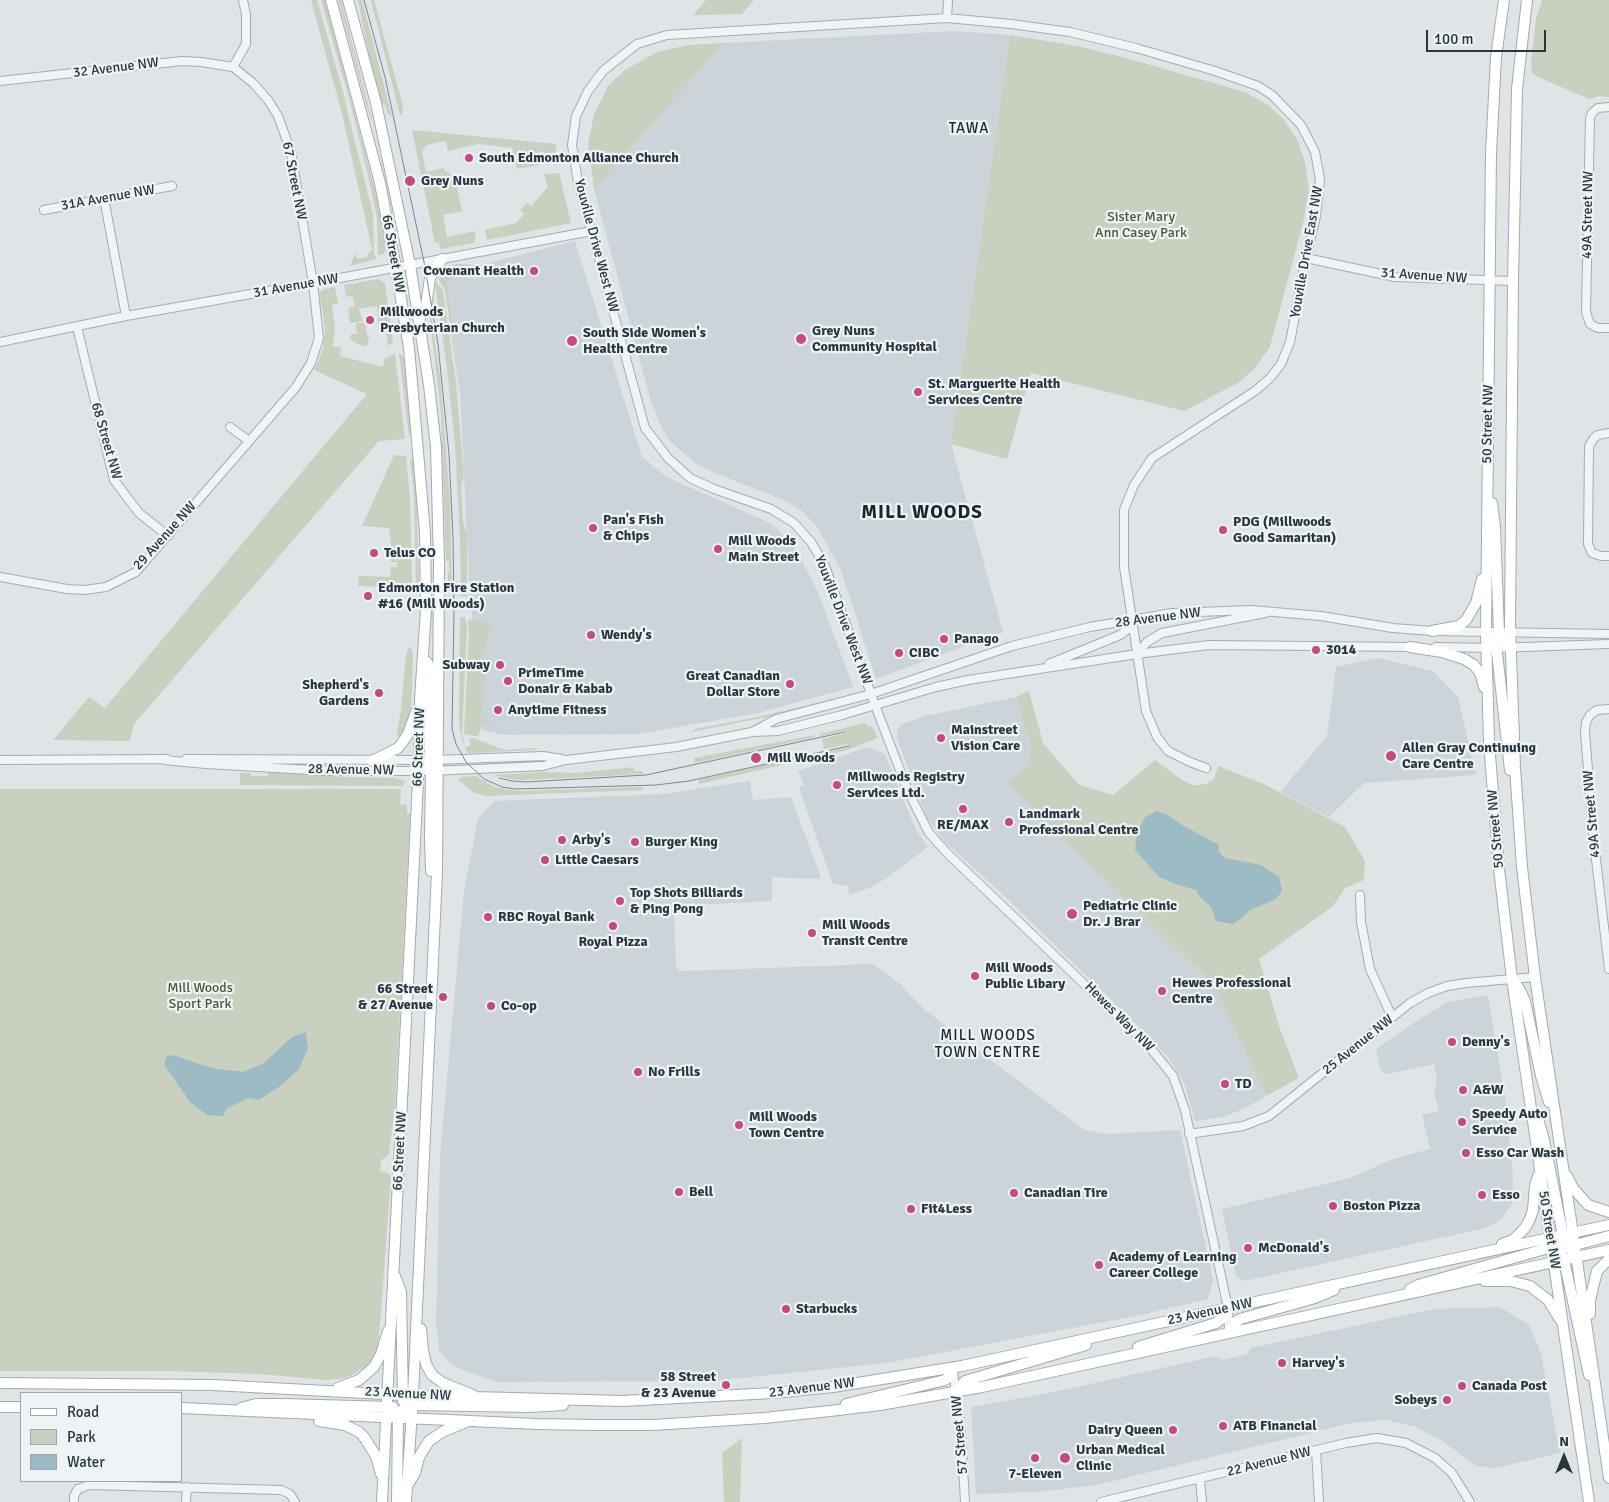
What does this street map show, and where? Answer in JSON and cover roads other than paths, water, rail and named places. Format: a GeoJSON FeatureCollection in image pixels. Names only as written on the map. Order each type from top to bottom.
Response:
{"type":"FeatureCollection","features":[{"type":"Feature","properties":{"kind":"main road","name":"66 Street NW"},"geometry":{"type":"LineString","coordinates":[[331,0],[380,183],[396,268],[409,348],[424,503],[426,582],[393,1273],[389,1394],[412,1418],[406,1502]]}},
{"type":"Feature","properties":{"kind":"main road","name":"66 Street NW"},"geometry":{"type":"LineString","coordinates":[[348,0],[376,103],[410,265],[429,385],[436,447],[439,561],[434,765],[430,838],[434,944],[417,1304],[401,1407],[383,1481],[382,1502]]}},
{"type":"Feature","properties":{"kind":"main road","name":"50 Street NW"},"geometry":{"type":"LineString","coordinates":[[1486,633],[1491,153],[1496,57],[1504,0]]}},
{"type":"Feature","properties":{"kind":"main road"},"geometry":{"type":"LineString","coordinates":[[1523,0],[1523,28]]}},
{"type":"Feature","properties":{"kind":"main road","name":"50 Street NW"},"geometry":{"type":"LineString","coordinates":[[1505,632],[1518,89],[1527,0]]}},
{"type":"Feature","properties":{"kind":"main road"},"geometry":{"type":"LineString","coordinates":[[419,321],[426,306],[430,278],[442,259]]}},
{"type":"Feature","properties":{"kind":"main road"},"geometry":{"type":"LineString","coordinates":[[1487,473],[1495,527],[1505,632],[1503,641],[1510,647]]}},
{"type":"Feature","properties":{"kind":"main road"},"geometry":{"type":"LineString","coordinates":[[1432,631],[1459,626],[1466,620],[1476,603],[1482,581],[1487,538]]}},
{"type":"Feature","properties":{"kind":"main road"},"geometry":{"type":"LineString","coordinates":[[1486,633],[1493,640],[1491,647],[1518,813]]}},
{"type":"Feature","properties":{"kind":"main road"},"geometry":{"type":"LineString","coordinates":[[1410,647],[1442,652],[1471,663],[1480,673],[1488,700]]}},
{"type":"Feature","properties":{"kind":"main road","name":"50 Street NW"},"geometry":{"type":"LineString","coordinates":[[1491,647],[1488,700],[1491,766],[1499,869],[1512,979],[1540,1170],[1562,1247]]}},
{"type":"Feature","properties":{"kind":"main road","name":"50 Street NW"},"geometry":{"type":"LineString","coordinates":[[1510,647],[1518,813],[1535,977],[1563,1168],[1563,1324],[1589,1502]]}},
{"type":"Feature","properties":{"kind":"main road"},"geometry":{"type":"LineString","coordinates":[[418,766],[427,762],[434,765],[429,666],[423,652]]}},
{"type":"Feature","properties":{"kind":"main road"},"geometry":{"type":"LineString","coordinates":[[372,761],[398,748],[402,743],[408,734],[420,699]]}},
{"type":"Feature","properties":{"kind":"main road"},"geometry":{"type":"LineString","coordinates":[[1512,979],[1525,1001],[1541,1076],[1557,1124]]}},
{"type":"Feature","properties":{"kind":"main road"},"geometry":{"type":"LineString","coordinates":[[1526,1080],[1544,1140],[1562,1247],[1586,1366],[1598,1402]]}},
{"type":"Feature","properties":{"kind":"main road"},"geometry":{"type":"LineString","coordinates":[[1563,1168],[1581,1198],[1592,1207],[1609,1212]]}},
{"type":"Feature","properties":{"kind":"main road"},"geometry":{"type":"LineString","coordinates":[[1482,1253],[1513,1240],[1525,1228],[1533,1210],[1535,1186],[1540,1170]]}},
{"type":"Feature","properties":{"kind":"main road","name":"23 Avenue NW"},"geometry":{"type":"LineString","coordinates":[[412,1418],[537,1424],[653,1425],[764,1418],[880,1405],[957,1392],[1470,1281],[1562,1247],[1609,1225]]}},
{"type":"Feature","properties":{"kind":"main road"},"geometry":{"type":"LineString","coordinates":[[1395,1297],[1418,1285],[1609,1236]]}},
{"type":"Feature","properties":{"kind":"main road","name":"23 Avenue NW"},"geometry":{"type":"LineString","coordinates":[[182,1408],[292,1413],[401,1407],[478,1397],[622,1401],[773,1393],[833,1387],[952,1368],[1482,1253],[1562,1247],[1576,1257],[1609,1250]]}},
{"type":"Feature","properties":{"kind":"main road","name":"50 Street NW"},"geometry":{"type":"LineString","coordinates":[[1576,1257],[1609,1478]]}},
{"type":"Feature","properties":{"kind":"main road"},"geometry":{"type":"LineString","coordinates":[[1589,1340],[1590,1300],[1593,1283],[1597,1271],[1609,1259]]}},
{"type":"Feature","properties":{"kind":"main road"},"geometry":{"type":"LineString","coordinates":[[393,1273],[401,1292],[401,1407],[397,1502]]}},
{"type":"Feature","properties":{"kind":"main road"},"geometry":{"type":"LineString","coordinates":[[1470,1281],[1511,1281],[1530,1286],[1548,1300],[1563,1324]]}},
{"type":"Feature","properties":{"kind":"main road"},"geometry":{"type":"LineString","coordinates":[[1229,1333],[1234,1323],[1240,1319],[1315,1298],[1350,1282]]}},
{"type":"Feature","properties":{"kind":"main road"},"geometry":{"type":"LineString","coordinates":[[417,1304],[423,1350],[426,1364],[432,1375],[443,1383],[478,1397]]}},
{"type":"Feature","properties":{"kind":"main road"},"geometry":{"type":"LineString","coordinates":[[1109,1358],[1152,1342],[1216,1323],[1225,1316],[1228,1308]]}},
{"type":"Feature","properties":{"kind":"main road"},"geometry":{"type":"LineString","coordinates":[[328,1390],[347,1386],[359,1380],[374,1367],[381,1354],[391,1321]]}},
{"type":"Feature","properties":{"kind":"main road"},"geometry":{"type":"LineString","coordinates":[[957,1392],[964,1381],[1071,1350],[1109,1334]]}},
{"type":"Feature","properties":{"kind":"main road"},"geometry":{"type":"LineString","coordinates":[[821,1412],[945,1380],[951,1375],[952,1368]]}},
{"type":"Feature","properties":{"kind":"main road","name":"23 Avenue NW"},"geometry":{"type":"LineString","coordinates":[[0,1383],[204,1384],[389,1394]]}},
{"type":"Feature","properties":{"kind":"main road"},"geometry":{"type":"LineString","coordinates":[[230,1411],[256,1404],[529,1407],[622,1401]]}},
{"type":"Feature","properties":{"kind":"main road"},"geometry":{"type":"LineString","coordinates":[[0,1407],[20,1407]]}},
{"type":"Feature","properties":{"kind":"main road"},"geometry":{"type":"LineString","coordinates":[[292,1413],[345,1425],[359,1432],[376,1456],[383,1481]]}},
{"type":"Feature","properties":{"kind":"main road"},"geometry":{"type":"LineString","coordinates":[[407,1486],[429,1441],[444,1431],[468,1421]]}},
{"type":"Feature","properties":{"kind":"street"},"geometry":{"type":"LineString","coordinates":[[233,67],[246,44],[246,15],[242,0]]}},
{"type":"Feature","properties":{"kind":"street"},"geometry":{"type":"LineString","coordinates":[[947,18],[948,0]]}},
{"type":"Feature","properties":{"kind":"street","name":"Youville Drive West NW"},"geometry":{"type":"LineString","coordinates":[[875,705],[825,566],[811,542],[794,523],[771,509],[714,489],[690,478],[668,458],[645,428],[578,182],[572,146],[576,116],[588,91],[603,71],[637,44],[667,35],[947,18]]}},
{"type":"Feature","properties":{"kind":"street","name":"Youville Drive East NW"},"geometry":{"type":"LineString","coordinates":[[947,18],[1070,32],[1136,48],[1215,71],[1258,86],[1272,95],[1301,125],[1315,152],[1320,179],[1316,216],[1290,342],[1281,364],[1270,378],[1255,391],[1152,458],[1134,485],[1124,510],[1124,566],[1146,711],[1157,737],[1168,751],[1206,768]]}},
{"type":"Feature","properties":{"kind":"street","name":"32 Avenue NW"},"geometry":{"type":"LineString","coordinates":[[0,81],[169,61],[201,62],[233,67]]}},
{"type":"Feature","properties":{"kind":"street","name":"67 Street NW"},"geometry":{"type":"LineString","coordinates":[[233,67],[253,83],[268,100],[278,116],[291,152],[313,284],[319,338],[311,363],[301,381]]}},
{"type":"Feature","properties":{"kind":"street","name":"49A Street NW"},"geometry":{"type":"LineString","coordinates":[[1609,107],[1600,107],[1594,110],[1589,123],[1586,312],[1588,321],[1598,328],[1609,328]]}},
{"type":"Feature","properties":{"kind":"street","name":"31A Avenue NW"},"geometry":{"type":"LineString","coordinates":[[44,210],[172,186]]}},
{"type":"Feature","properties":{"kind":"street"},"geometry":{"type":"LineString","coordinates":[[104,198],[126,316]]}},
{"type":"Feature","properties":{"kind":"street","name":"31 Avenue NW"},"geometry":{"type":"LineString","coordinates":[[0,342],[126,316],[313,284],[592,231]]}},
{"type":"Feature","properties":{"kind":"street","name":"31 Avenue NW"},"geometry":{"type":"LineString","coordinates":[[1306,258],[1395,277],[1514,281]]}},
{"type":"Feature","properties":{"kind":"street","name":"68 Street NW"},"geometry":{"type":"LineString","coordinates":[[77,327],[114,480],[139,513],[168,536]]}},
{"type":"Feature","properties":{"kind":"street","name":"29 Avenue NW"},"geometry":{"type":"LineString","coordinates":[[0,577],[66,589],[84,590],[106,587],[136,572],[248,440],[301,381]]}},
{"type":"Feature","properties":{"kind":"street"},"geometry":{"type":"LineString","coordinates":[[230,428],[248,440]]}},
{"type":"Feature","properties":{"kind":"street"},"geometry":{"type":"LineString","coordinates":[[1609,434],[1601,434],[1594,438],[1588,452],[1589,549],[1597,555],[1609,556]]}},
{"type":"Feature","properties":{"kind":"street"},"geometry":{"type":"LineString","coordinates":[[1137,654],[1147,642],[1162,633],[1277,611]]}},
{"type":"Feature","properties":{"kind":"street","name":"28 Avenue NW"},"geometry":{"type":"LineString","coordinates":[[752,732],[776,719],[872,694],[1045,636],[1172,613],[1277,611],[1394,628],[1432,631],[1609,634]]}},
{"type":"Feature","properties":{"kind":"street"},"geometry":{"type":"LineString","coordinates":[[1033,670],[1120,636],[1128,629],[1133,619]]}},
{"type":"Feature","properties":{"kind":"street","name":"28 Avenue NW"},"geometry":{"type":"LineString","coordinates":[[434,765],[543,766],[566,760],[676,747],[752,732],[778,732],[842,716],[936,687],[1033,670],[1209,645],[1510,647],[1609,644]]}},
{"type":"Feature","properties":{"kind":"street","name":"Hewes Way NW"},"geometry":{"type":"LineString","coordinates":[[875,705],[912,800],[929,832],[948,854],[1105,1002],[1159,1058],[1173,1076],[1180,1091],[1228,1308],[1229,1333]]}},
{"type":"Feature","properties":{"kind":"street","name":"49A Street NW"},"geometry":{"type":"LineString","coordinates":[[1609,709],[1597,710],[1588,718],[1585,732],[1591,816],[1609,969]]}},
{"type":"Feature","properties":{"kind":"street","name":"28 Avenue NW"},"geometry":{"type":"LineString","coordinates":[[0,760],[164,760],[202,758],[372,761],[418,766]]}},
{"type":"Feature","properties":{"kind":"street","name":"28 Avenue NW"},"geometry":{"type":"LineString","coordinates":[[164,760],[327,770],[418,766]]}},
{"type":"Feature","properties":{"kind":"street"},"geometry":{"type":"LineString","coordinates":[[1360,895],[1360,922],[1370,969],[1392,1017]]}},
{"type":"Feature","properties":{"kind":"street","name":"25 Avenue NW"},"geometry":{"type":"LineString","coordinates":[[1189,1134],[1243,1126],[1269,1116],[1410,1003],[1428,993],[1447,986],[1535,977]]}},
{"type":"Feature","properties":{"kind":"street","name":"57 Street NW"},"geometry":{"type":"LineString","coordinates":[[952,1368],[957,1392],[963,1458],[964,1502]]}},
{"type":"Feature","properties":{"kind":"street","name":"22 Avenue NW"},"geometry":{"type":"LineString","coordinates":[[1101,1502],[1363,1439],[1377,1438],[1406,1443],[1435,1458],[1452,1473],[1470,1502]]}},
{"type":"Feature","properties":{"kind":"street"},"geometry":{"type":"LineString","coordinates":[[1316,1450],[1319,1502]]}},
{"type":"Feature","properties":{"kind":"street"},"geometry":{"type":"LineString","coordinates":[[1200,1479],[1202,1502]]}},
{"type":"Feature","properties":{"kind":"street"},"geometry":{"type":"LineString","coordinates":[[74,1502],[74,1496],[78,1489],[89,1485],[281,1490],[294,1499]]}},
{"type":"Feature","properties":{"kind":"street"},"geometry":{"type":"LineString","coordinates":[[186,1502],[187,1487]]}},
{"type":"Feature","properties":{"kind":"water"},"geometry":{"type":"Polygon","coordinates":[[[1157,811],[1168,815],[1182,825],[1219,845],[1219,852],[1225,858],[1261,865],[1279,877],[1282,891],[1276,899],[1250,910],[1233,924],[1216,921],[1211,907],[1199,896],[1196,890],[1159,877],[1135,850],[1137,833],[1145,817],[1157,811]]]}},
{"type":"Feature","properties":{"kind":"water"},"geometry":{"type":"Polygon","coordinates":[[[306,1032],[308,1048],[299,1069],[279,1087],[259,1100],[249,1098],[226,1109],[223,1116],[207,1115],[190,1102],[164,1064],[167,1056],[174,1055],[218,1069],[243,1072],[264,1063],[292,1037],[306,1032]]]}},
{"type":"Feature","properties":{"kind":"tram line"},"geometry":{"type":"LineString","coordinates":[[364,0],[385,77],[424,262],[438,344],[449,454],[453,538],[452,729],[456,744],[466,762],[484,779],[502,787],[516,789],[656,785],[689,781],[849,746]]}},
{"type":"Feature","properties":{"kind":"tram line"},"geometry":{"type":"LineString","coordinates":[[499,778],[526,782],[646,775],[845,732]]}},
{"type":"Feature","properties":{"kind":"place","name":"South Edmonton Alliance Church"},"geometry":{"type":"Point","coordinates":[469,158]}},
{"type":"Feature","properties":{"kind":"place","name":"Grey Nuns"},"geometry":{"type":"Point","coordinates":[410,181]}},
{"type":"Feature","properties":{"kind":"place","name":"Covenant Health"},"geometry":{"type":"Point","coordinates":[534,271]}},
{"type":"Feature","properties":{"kind":"place","name":"Millwoods Presbyterian Church"},"geometry":{"type":"Point","coordinates":[370,320]}},
{"type":"Feature","properties":{"kind":"place","name":"Grey Nuns Community Hospital"},"geometry":{"type":"Point","coordinates":[801,339]}},
{"type":"Feature","properties":{"kind":"place","name":"South Side Women's Health Centre"},"geometry":{"type":"Point","coordinates":[572,341]}},
{"type":"Feature","properties":{"kind":"place","name":"St. Marguerite Health Services Centre"},"geometry":{"type":"Point","coordinates":[918,392]}},
{"type":"Feature","properties":{"kind":"place","name":"Pan's Fish & Chips"},"geometry":{"type":"Point","coordinates":[593,528]}},
{"type":"Feature","properties":{"kind":"place","name":"PDG (Millwoods Good Samaritan)"},"geometry":{"type":"Point","coordinates":[1223,530]}},
{"type":"Feature","properties":{"kind":"place","name":"Mill Woods Main Street"},"geometry":{"type":"Point","coordinates":[718,549]}},
{"type":"Feature","properties":{"kind":"place","name":"Telus CO"},"geometry":{"type":"Point","coordinates":[374,553]}},
{"type":"Feature","properties":{"kind":"place","name":"Edmonton Fire Station #16 (Mill Woods)"},"geometry":{"type":"Point","coordinates":[368,596]}},
{"type":"Feature","properties":{"kind":"place","name":"Wendy's"},"geometry":{"type":"Point","coordinates":[591,635]}},
{"type":"Feature","properties":{"kind":"place","name":"Panago"},"geometry":{"type":"Point","coordinates":[944,639]}},
{"type":"Feature","properties":{"kind":"place","name":"3014"},"geometry":{"type":"Point","coordinates":[1316,650]}},
{"type":"Feature","properties":{"kind":"place","name":"CIBC"},"geometry":{"type":"Point","coordinates":[899,653]}},
{"type":"Feature","properties":{"kind":"place","name":"Subway"},"geometry":{"type":"Point","coordinates":[500,665]}},
{"type":"Feature","properties":{"kind":"place","name":"PrimeTime Donair & Kabab"},"geometry":{"type":"Point","coordinates":[508,681]}},
{"type":"Feature","properties":{"kind":"place","name":"Great Canadian Dollar Store"},"geometry":{"type":"Point","coordinates":[790,684]}},
{"type":"Feature","properties":{"kind":"place","name":"Shepherd's Gardens"},"geometry":{"type":"Point","coordinates":[379,693]}},
{"type":"Feature","properties":{"kind":"place","name":"Anytime Fitness"},"geometry":{"type":"Point","coordinates":[498,710]}},
{"type":"Feature","properties":{"kind":"place","name":"Mainstreet Vision Care"},"geometry":{"type":"Point","coordinates":[941,738]}},
{"type":"Feature","properties":{"kind":"place","name":"Allen Gray Continuing Care Centre"},"geometry":{"type":"Point","coordinates":[1391,756]}},
{"type":"Feature","properties":{"kind":"place","name":"Mill Woods"},"geometry":{"type":"Point","coordinates":[756,758]}},
{"type":"Feature","properties":{"kind":"place","name":"Millwoods Registry Services Ltd."},"geometry":{"type":"Point","coordinates":[837,785]}},
{"type":"Feature","properties":{"kind":"place","name":"RE/MAX"},"geometry":{"type":"Point","coordinates":[963,809]}},
{"type":"Feature","properties":{"kind":"place","name":"Landmark Professional Centre"},"geometry":{"type":"Point","coordinates":[1009,822]}},
{"type":"Feature","properties":{"kind":"place","name":"Arby's"},"geometry":{"type":"Point","coordinates":[562,840]}},
{"type":"Feature","properties":{"kind":"place","name":"Burger King"},"geometry":{"type":"Point","coordinates":[635,842]}},
{"type":"Feature","properties":{"kind":"place","name":"Little Caesars"},"geometry":{"type":"Point","coordinates":[545,860]}},
{"type":"Feature","properties":{"kind":"place","name":"Top Shots Billiards & Ping Pong"},"geometry":{"type":"Point","coordinates":[620,901]}},
{"type":"Feature","properties":{"kind":"place","name":"Pediatric Clinic Dr. J Brar"},"geometry":{"type":"Point","coordinates":[1072,914]}},
{"type":"Feature","properties":{"kind":"place","name":"RBC Royal Bank"},"geometry":{"type":"Point","coordinates":[488,917]}},
{"type":"Feature","properties":{"kind":"place","name":"Royal Pizza"},"geometry":{"type":"Point","coordinates":[613,926]}},
{"type":"Feature","properties":{"kind":"place","name":"Mill Woods Transit Centre"},"geometry":{"type":"Point","coordinates":[812,933]}},
{"type":"Feature","properties":{"kind":"place","name":"Mill Woods Public Libary"},"geometry":{"type":"Point","coordinates":[975,976]}},
{"type":"Feature","properties":{"kind":"place","name":"Hewes Professional Centre"},"geometry":{"type":"Point","coordinates":[1162,991]}},
{"type":"Feature","properties":{"kind":"place","name":"66 Street & 27 Avenue"},"geometry":{"type":"Point","coordinates":[443,997]}},
{"type":"Feature","properties":{"kind":"place","name":"Co-op"},"geometry":{"type":"Point","coordinates":[491,1006]}},
{"type":"Feature","properties":{"kind":"place","name":"Denny's"},"geometry":{"type":"Point","coordinates":[1452,1042]}},
{"type":"Feature","properties":{"kind":"place","name":"No Frills"},"geometry":{"type":"Point","coordinates":[638,1072]}},
{"type":"Feature","properties":{"kind":"place","name":"TD"},"geometry":{"type":"Point","coordinates":[1225,1084]}},
{"type":"Feature","properties":{"kind":"place","name":"A&W"},"geometry":{"type":"Point","coordinates":[1463,1090]}},
{"type":"Feature","properties":{"kind":"place","name":"Speedy Auto Service"},"geometry":{"type":"Point","coordinates":[1462,1122]}},
{"type":"Feature","properties":{"kind":"place","name":"Mill Woods Town Centre"},"geometry":{"type":"Point","coordinates":[739,1125]}},
{"type":"Feature","properties":{"kind":"place","name":"Esso Car Wash"},"geometry":{"type":"Point","coordinates":[1466,1153]}},
{"type":"Feature","properties":{"kind":"place","name":"Bell"},"geometry":{"type":"Point","coordinates":[679,1192]}},
{"type":"Feature","properties":{"kind":"place","name":"Canadian Tire"},"geometry":{"type":"Point","coordinates":[1014,1193]}},
{"type":"Feature","properties":{"kind":"place","name":"Esso"},"geometry":{"type":"Point","coordinates":[1482,1195]}},
{"type":"Feature","properties":{"kind":"place","name":"Boston Pizza"},"geometry":{"type":"Point","coordinates":[1333,1206]}},
{"type":"Feature","properties":{"kind":"place","name":"Fit4Less"},"geometry":{"type":"Point","coordinates":[911,1209]}},
{"type":"Feature","properties":{"kind":"place","name":"McDonald's"},"geometry":{"type":"Point","coordinates":[1248,1248]}},
{"type":"Feature","properties":{"kind":"place","name":"Academy of Learning Career College"},"geometry":{"type":"Point","coordinates":[1099,1265]}},
{"type":"Feature","properties":{"kind":"place","name":"Starbucks"},"geometry":{"type":"Point","coordinates":[786,1309]}},
{"type":"Feature","properties":{"kind":"place","name":"Harvey's"},"geometry":{"type":"Point","coordinates":[1282,1363]}},
{"type":"Feature","properties":{"kind":"place","name":"58 Street & 23 Avenue"},"geometry":{"type":"Point","coordinates":[726,1385]}},
{"type":"Feature","properties":{"kind":"place","name":"Canada Post"},"geometry":{"type":"Point","coordinates":[1462,1386]}},
{"type":"Feature","properties":{"kind":"place","name":"Sobeys"},"geometry":{"type":"Point","coordinates":[1447,1400]}},
{"type":"Feature","properties":{"kind":"place","name":"ATB Financial"},"geometry":{"type":"Point","coordinates":[1223,1426]}},
{"type":"Feature","properties":{"kind":"place","name":"Dairy Queen"},"geometry":{"type":"Point","coordinates":[1173,1430]}},
{"type":"Feature","properties":{"kind":"place","name":"7-Eleven"},"geometry":{"type":"Point","coordinates":[1035,1458]}},
{"type":"Feature","properties":{"kind":"place","name":"Urban Medical Clinic"},"geometry":{"type":"Point","coordinates":[1065,1458]}},
{"type":"Feature","properties":{"kind":"district","name":"TAWA"},"geometry":{"type":"Point","coordinates":[969,129]}},
{"type":"Feature","properties":{"kind":"district","name":"MILL WOODS"},"geometry":{"type":"Point","coordinates":[922,513]}},
{"type":"Feature","properties":{"kind":"district","name":"MILL WOODS TOWN CENTRE"},"geometry":{"type":"Point","coordinates":[988,1044]}},
{"type":"Feature","properties":{"kind":"park label","name":"Sister Mary Ann Casey Park"},"geometry":{"type":"Point","coordinates":[1141,226]}},
{"type":"Feature","properties":{"kind":"park label","name":"Mill Woods Sport Park"},"geometry":{"type":"Point","coordinates":[200,996]}}]}
